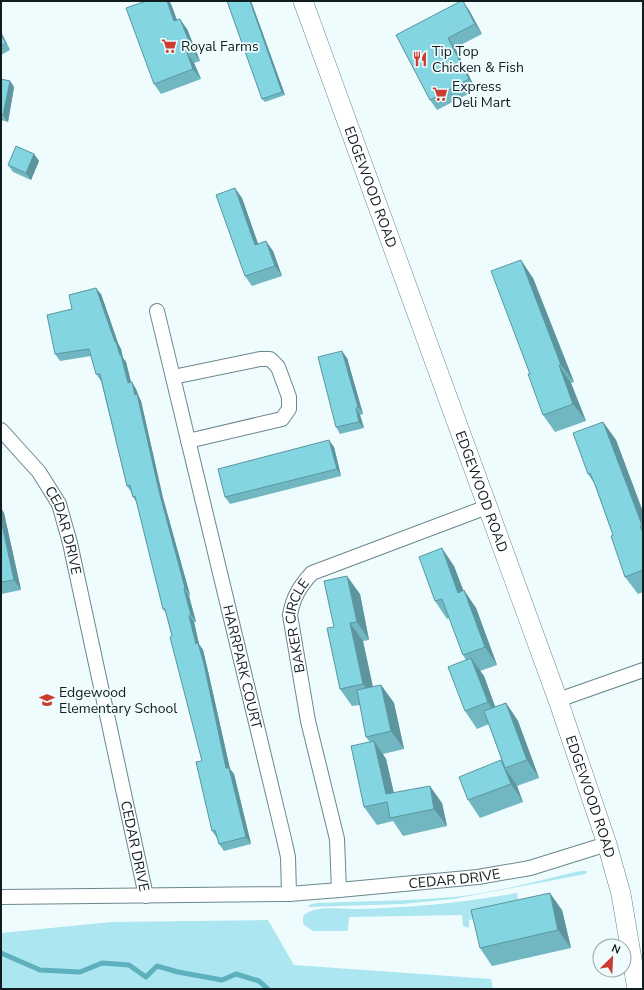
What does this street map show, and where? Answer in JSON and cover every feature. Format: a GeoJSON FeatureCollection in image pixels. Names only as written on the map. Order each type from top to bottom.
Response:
{"type":"FeatureCollection","features":[{"type":"Feature","properties":{"kind":"main road","name":"EDGEWOOD ROAD"},"geometry":{"type":"LineString","coordinates":[[302,1],[558,700],[607,844],[621,894],[637,989]]}},
{"type":"Feature","properties":{"kind":"street","name":"HARRPARK COURT"},"geometry":{"type":"LineString","coordinates":[[156,311],[287,851],[288,894]]}},
{"type":"Feature","properties":{"kind":"street"},"geometry":{"type":"LineString","coordinates":[[172,377],[260,359],[270,360],[278,367],[289,397],[290,409],[282,419],[188,441]]}},
{"type":"Feature","properties":{"kind":"street","name":"CEDAR DRIVE"},"geometry":{"type":"LineString","coordinates":[[1,430],[39,472],[59,504],[70,543],[146,896],[288,894],[478,877],[530,868],[607,844]]}},
{"type":"Feature","properties":{"kind":"street","name":"BAKER CIRCLE"},"geometry":{"type":"LineString","coordinates":[[339,890],[337,839],[308,721],[290,615],[293,600],[300,586],[312,573],[487,507]]}},
{"type":"Feature","properties":{"kind":"street"},"geometry":{"type":"LineString","coordinates":[[558,700],[643,670]]}},
{"type":"Feature","properties":{"kind":"street"},"geometry":{"type":"LineString","coordinates":[[1,897],[146,896]]}},
{"type":"Feature","properties":{"kind":"shaded area"},"geometry":{"type":"Polygon","coordinates":[[[580,871],[587,871],[586,874],[453,899],[402,904],[308,907],[311,904],[319,903],[403,900],[470,895],[580,871]]]}},
{"type":"Feature","properties":{"kind":"shaded area"},"geometry":{"type":"Polygon","coordinates":[[[517,893],[519,909],[469,920],[469,928],[463,926],[462,915],[349,917],[348,930],[345,931],[313,931],[303,924],[303,916],[313,910],[327,908],[353,909],[415,906],[475,900],[517,893]]]}},
{"type":"Feature","properties":{"kind":"shaded area"},"geometry":{"type":"Polygon","coordinates":[[[268,920],[294,965],[491,979],[493,989],[1,989],[1,933],[111,922],[268,920]]]}},
{"type":"Feature","properties":{"kind":"building","name":"Royal Farms"},"geometry":{"type":"Polygon","coordinates":[[[146,1],[167,1],[174,21],[180,19],[193,51],[187,53],[193,69],[154,84],[126,8],[146,1]]]}},
{"type":"Feature","properties":{"kind":"building","name":"Royal Farms"},"geometry":{"type":"Polygon","coordinates":[[[227,1],[250,1],[282,92],[262,99],[227,1]]]}},
{"type":"Feature","properties":{"kind":"building"},"geometry":{"type":"Polygon","coordinates":[[[463,1],[475,24],[448,38],[469,79],[430,100],[396,35],[463,1]]]}},
{"type":"Feature","properties":{"kind":"building"},"geometry":{"type":"Polygon","coordinates":[[[1,35],[6,43],[1,46],[1,35]]]}},
{"type":"Feature","properties":{"kind":"building"},"geometry":{"type":"Polygon","coordinates":[[[1,79],[10,81],[3,115],[1,114],[1,79]]]}},
{"type":"Feature","properties":{"kind":"building"},"geometry":{"type":"Polygon","coordinates":[[[16,146],[34,154],[26,173],[8,165],[16,146]]]}},
{"type":"Feature","properties":{"kind":"building"},"geometry":{"type":"Polygon","coordinates":[[[235,188],[255,245],[266,241],[275,266],[245,276],[216,195],[235,188]]]}},
{"type":"Feature","properties":{"kind":"building"},"geometry":{"type":"Polygon","coordinates":[[[521,260],[561,365],[559,365],[573,404],[543,415],[528,374],[530,374],[491,271],[521,260]]]}},
{"type":"Feature","properties":{"kind":"building"},"geometry":{"type":"Polygon","coordinates":[[[96,288],[121,355],[128,383],[132,382],[135,395],[137,394],[159,491],[185,588],[191,615],[189,616],[196,644],[198,643],[204,664],[226,768],[229,768],[246,837],[219,844],[215,830],[212,831],[196,762],[202,761],[170,637],[172,636],[165,609],[163,609],[135,496],[133,497],[130,485],[127,486],[100,374],[96,374],[89,349],[55,354],[47,315],[72,309],[69,295],[96,288]]]}},
{"type":"Feature","properties":{"kind":"building"},"geometry":{"type":"Polygon","coordinates":[[[342,351],[358,407],[356,408],[359,422],[336,427],[318,357],[342,351]]]}},
{"type":"Feature","properties":{"kind":"building"},"geometry":{"type":"Polygon","coordinates":[[[603,422],[642,525],[640,526],[643,533],[643,570],[625,577],[611,536],[613,535],[596,487],[590,473],[588,474],[573,433],[603,422]]]}},
{"type":"Feature","properties":{"kind":"building"},"geometry":{"type":"Polygon","coordinates":[[[329,440],[337,469],[225,497],[218,469],[329,440]]]}},
{"type":"Feature","properties":{"kind":"building"},"geometry":{"type":"Polygon","coordinates":[[[1,520],[14,580],[1,582],[1,520]]]}},
{"type":"Feature","properties":{"kind":"building"},"geometry":{"type":"Polygon","coordinates":[[[442,548],[458,593],[464,590],[485,647],[463,655],[442,599],[435,601],[419,557],[442,548]]]}},
{"type":"Feature","properties":{"kind":"building"},"geometry":{"type":"Polygon","coordinates":[[[347,576],[357,622],[350,623],[363,684],[340,689],[327,628],[334,627],[324,581],[347,576]]]}},
{"type":"Feature","properties":{"kind":"building"},"geometry":{"type":"Polygon","coordinates":[[[471,658],[488,702],[465,711],[448,667],[471,658]]]}},
{"type":"Feature","properties":{"kind":"building"},"geometry":{"type":"Polygon","coordinates":[[[381,685],[391,731],[366,737],[357,690],[381,685]]]}},
{"type":"Feature","properties":{"kind":"building"},"geometry":{"type":"Polygon","coordinates":[[[506,703],[527,760],[505,768],[484,711],[506,703]]]}},
{"type":"Feature","properties":{"kind":"building"},"geometry":{"type":"Polygon","coordinates":[[[374,741],[386,794],[430,786],[434,809],[390,818],[387,802],[364,807],[351,746],[374,741]]]}},
{"type":"Feature","properties":{"kind":"building"},"geometry":{"type":"Polygon","coordinates":[[[501,760],[511,784],[468,800],[459,777],[501,760]]]}},
{"type":"Feature","properties":{"kind":"building"},"geometry":{"type":"Polygon","coordinates":[[[550,893],[558,930],[480,948],[471,910],[550,893]]]}},
{"type":"Feature","properties":{"kind":"waterway"},"geometry":{"type":"LineString","coordinates":[[1,953],[40,970],[80,972],[102,963],[129,965],[146,977],[157,966],[178,972],[222,980],[236,974],[259,981],[268,989]]}},
{"type":"Feature","properties":{"kind":"place","name":"Royal Farms"},"geometry":{"type":"Point","coordinates":[169,46]}},
{"type":"Feature","properties":{"kind":"place","name":"Tip Top Chicken & Fish"},"geometry":{"type":"Point","coordinates":[420,59]}},
{"type":"Feature","properties":{"kind":"place","name":"Express Deli Mart"},"geometry":{"type":"Point","coordinates":[440,94]}},
{"type":"Feature","properties":{"kind":"place","name":"Edgewood Elementary School"},"geometry":{"type":"Point","coordinates":[47,700]}}]}
